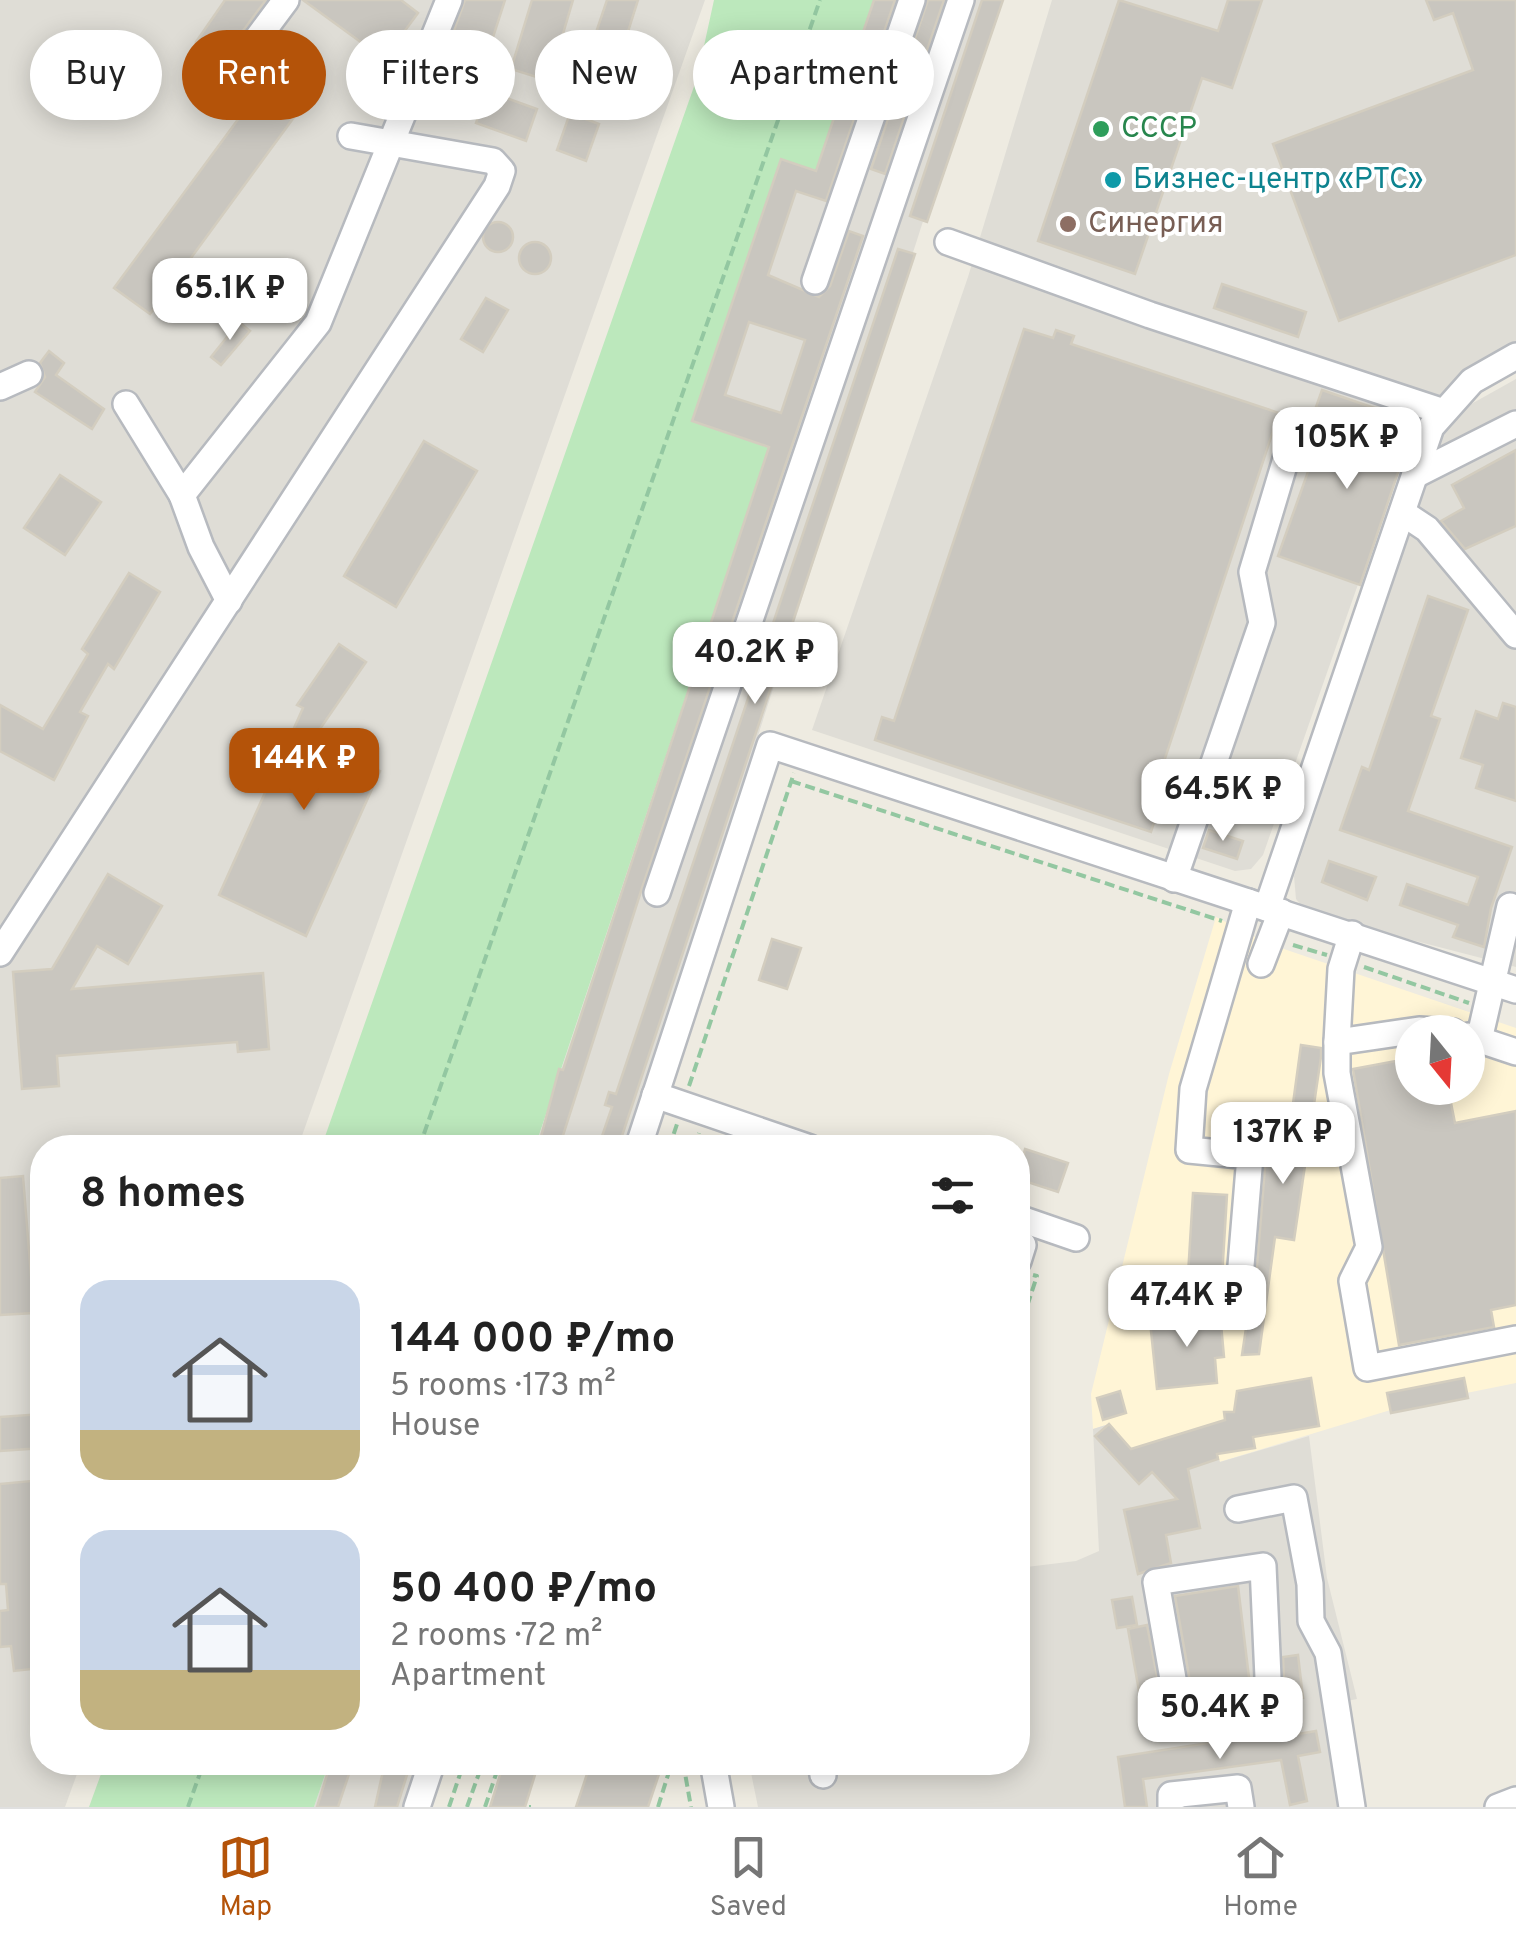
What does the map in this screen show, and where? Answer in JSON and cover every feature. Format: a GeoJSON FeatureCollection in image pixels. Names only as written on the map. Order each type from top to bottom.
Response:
{"type":"FeatureCollection","features":[{"type":"Feature","properties":{"kind":"street"},"geometry":{"type":"LineString","coordinates":[[264,30],[286,0]]}},
{"type":"Feature","properties":{"kind":"street"},"geometry":{"type":"LineString","coordinates":[[815,281],[912,0]]}},
{"type":"Feature","properties":{"kind":"street"},"geometry":{"type":"LineString","coordinates":[[658,893],[961,0]]}},
{"type":"Feature","properties":{"kind":"street"},"geometry":{"type":"LineString","coordinates":[[182,495],[318,324],[447,1]]}},
{"type":"Feature","properties":{"kind":"street"},"geometry":{"type":"LineString","coordinates":[[0,953],[497,186],[502,171],[493,161],[351,136]]}},
{"type":"Feature","properties":{"kind":"street"},"geometry":{"type":"LineString","coordinates":[[847,188],[892,204]]}},
{"type":"Feature","properties":{"kind":"street"},"geometry":{"type":"LineString","coordinates":[[948,242],[1441,411]]}},
{"type":"Feature","properties":{"kind":"street"},"geometry":{"type":"LineString","coordinates":[[1238,1302],[1250,1156],[1189,1150],[1194,1089],[1441,411],[1472,381],[1516,356]]}},
{"type":"Feature","properties":{"kind":"street"},"geometry":{"type":"LineString","coordinates":[[0,388],[29,374]]}},
{"type":"Feature","properties":{"kind":"street"},"geometry":{"type":"LineString","coordinates":[[126,404],[182,495],[201,548],[229,601]]}},
{"type":"Feature","properties":{"kind":"street"},"geometry":{"type":"LineString","coordinates":[[1415,475],[1516,424]]}},
{"type":"Feature","properties":{"kind":"street"},"geometry":{"type":"LineString","coordinates":[[1174,879],[1262,623],[1252,572],[1288,452]]}},
{"type":"Feature","properties":{"kind":"street"},"geometry":{"type":"LineString","coordinates":[[1403,513],[1426,529],[1516,635]]}},
{"type":"Feature","properties":{"kind":"street"},"geometry":{"type":"LineString","coordinates":[[642,1135],[770,745],[1174,879],[1260,913],[1352,934],[1505,986]]}},
{"type":"Feature","properties":{"kind":"street"},"geometry":{"type":"LineString","coordinates":[[1485,1015],[1505,986],[1510,906]]}},
{"type":"Feature","properties":{"kind":"street"},"geometry":{"type":"LineString","coordinates":[[1260,913],[1271,938],[1261,964]]}},
{"type":"Feature","properties":{"kind":"street"},"geometry":{"type":"LineString","coordinates":[[1352,934],[1344,960],[1337,1072],[1369,1247],[1352,1280],[1367,1368],[1516,1338]]}},
{"type":"Feature","properties":{"kind":"street"},"geometry":{"type":"LineString","coordinates":[[1337,1042],[1395,1034]]}},
{"type":"Feature","properties":{"kind":"street"},"geometry":{"type":"LineString","coordinates":[[1485,1042],[1516,1052]]}},
{"type":"Feature","properties":{"kind":"street"},"geometry":{"type":"LineString","coordinates":[[653,1102],[690,1123],[741,1135]]}},
{"type":"Feature","properties":{"kind":"street"},"geometry":{"type":"LineString","coordinates":[[690,1123],[748,1135]]}},
{"type":"Feature","properties":{"kind":"street"},"geometry":{"type":"LineString","coordinates":[[1030,1222],[1076,1238]]}},
{"type":"Feature","properties":{"kind":"street"},"geometry":{"type":"LineString","coordinates":[[1238,1509],[1294,1498],[1310,1584],[1311,1621],[1328,1653],[1352,1807]]}},
{"type":"Feature","properties":{"kind":"street"},"geometry":{"type":"LineString","coordinates":[[1263,1566],[1265,1610],[1269,1700],[1178,1712],[1156,1582],[1263,1566]]}},
{"type":"Feature","properties":{"kind":"street"},"geometry":{"type":"LineString","coordinates":[[1265,1610],[1286,1606],[1311,1621]]}},
{"type":"Feature","properties":{"kind":"street"},"geometry":{"type":"LineString","coordinates":[[417,1807],[428,1775]]}},
{"type":"Feature","properties":{"kind":"street"},"geometry":{"type":"LineString","coordinates":[[715,1775],[721,1807]]}},
{"type":"Feature","properties":{"kind":"street"},"geometry":{"type":"LineString","coordinates":[[1171,1807],[1170,1795],[1238,1788],[1241,1807]]}},
{"type":"Feature","properties":{"kind":"street"},"geometry":{"type":"LineString","coordinates":[[1498,1807],[1516,1800]]}},
{"type":"Feature","properties":{"kind":"path"},"geometry":{"type":"LineString","coordinates":[[424,1135],[820,0]]}},
{"type":"Feature","properties":{"kind":"path"},"geometry":{"type":"LineString","coordinates":[[690,1123],[800,754]]}},
{"type":"Feature","properties":{"kind":"path"},"geometry":{"type":"LineString","coordinates":[[791,782],[1260,913]]}},
{"type":"Feature","properties":{"kind":"path"},"geometry":{"type":"LineString","coordinates":[[1271,938],[1488,1009]]}},
{"type":"Feature","properties":{"kind":"path"},"geometry":{"type":"LineString","coordinates":[[1030,1272],[1037,1276],[1030,1297]]}},
{"type":"Feature","properties":{"kind":"path"},"geometry":{"type":"LineString","coordinates":[[188,1807],[199,1775]]}},
{"type":"Feature","properties":{"kind":"path"},"geometry":{"type":"LineString","coordinates":[[449,1807],[460,1775]]}},
{"type":"Feature","properties":{"kind":"path"},"geometry":{"type":"LineString","coordinates":[[468,1807],[479,1775]]}},
{"type":"Feature","properties":{"kind":"path"},"geometry":{"type":"LineString","coordinates":[[486,1807],[496,1775]]}},
{"type":"Feature","properties":{"kind":"path"},"geometry":{"type":"LineString","coordinates":[[658,1807],[668,1775]]}},
{"type":"Feature","properties":{"kind":"path"},"geometry":{"type":"LineString","coordinates":[[685,1775],[690,1807]]}},
{"type":"Feature","properties":{"kind":"shaded area"},"geometry":{"type":"Polygon","coordinates":[[[0,0],[705,0],[673,90],[673,30],[535,30],[535,120],[662,120],[302,1135],[30,1135],[30,1775],[77,1775],[65,1807],[0,1807],[0,0]]]}},
{"type":"Feature","properties":{"kind":"shaded area"},"geometry":{"type":"Polygon","coordinates":[[[874,0],[994,0],[630,1135],[539,1135],[769,448],[692,421],[781,159],[816,171],[833,120],[934,120],[934,30],[864,30],[874,0]]]}},
{"type":"Feature","properties":{"kind":"shaded area"},"geometry":{"type":"Polygon","coordinates":[[[1052,0],[1516,0],[1516,344],[1462,373],[1416,419],[1263,855],[1251,869],[1235,871],[812,730],[968,277],[1052,0]]]}},
{"type":"Feature","properties":{"kind":"shaded area"},"geometry":{"type":"Polygon","coordinates":[[[1516,379],[1516,967],[1308,913],[1296,899],[1294,876],[1448,417],[1516,379]]]}},
{"type":"Feature","properties":{"kind":"shaded area"},"geometry":{"type":"Polygon","coordinates":[[[1216,917],[1269,944],[1478,1015],[1395,1015],[1395,1105],[1485,1105],[1485,1017],[1516,1028],[1516,1383],[1407,1405],[1219,1462],[1131,1449],[1109,1424],[1093,1429],[1091,1394],[1169,1074],[1216,917]]]}},
{"type":"Feature","properties":{"kind":"shaded area"},"geometry":{"type":"Polygon","coordinates":[[[1109,1424],[1132,1449],[1209,1425],[1220,1462],[1309,1436],[1327,1578],[1357,1699],[1330,1704],[1343,1807],[758,1807],[751,1775],[1030,1775],[1030,1567],[1076,1561],[1099,1551],[1093,1429],[1109,1424]]]}},
{"type":"Feature","properties":{"kind":"shaded area"},"geometry":{"type":"Polygon","coordinates":[[[325,1775],[415,1775],[403,1807],[314,1807],[325,1775]]]}},
{"type":"Feature","properties":{"kind":"green space"},"geometry":{"type":"Polygon","coordinates":[[[714,0],[874,0],[864,30],[707,30],[714,0]]]}},
{"type":"Feature","properties":{"kind":"green space"},"geometry":{"type":"Polygon","coordinates":[[[693,89],[693,120],[833,120],[816,171],[781,160],[692,420],[769,448],[539,1135],[326,1135],[693,89]]]}},
{"type":"Feature","properties":{"kind":"green space"},"geometry":{"type":"Polygon","coordinates":[[[100,1775],[325,1775],[314,1807],[89,1807],[100,1775]]]}},
{"type":"Feature","properties":{"kind":"building"},"geometry":{"type":"Polygon","coordinates":[[[225,0],[266,0],[244,30],[204,30],[225,0]]]}},
{"type":"Feature","properties":{"kind":"building"},"geometry":{"type":"Polygon","coordinates":[[[303,0],[401,0],[418,13],[405,30],[346,31],[303,0]]]}},
{"type":"Feature","properties":{"kind":"building"},"geometry":{"type":"Polygon","coordinates":[[[465,0],[505,0],[495,30],[454,30],[465,0]]]}},
{"type":"Feature","properties":{"kind":"building"},"geometry":{"type":"Polygon","coordinates":[[[532,0],[573,0],[564,30],[535,30],[535,77],[515,70],[515,56],[532,0]]]}},
{"type":"Feature","properties":{"kind":"building"},"geometry":{"type":"Polygon","coordinates":[[[607,0],[638,0],[629,30],[597,30],[607,0]]]}},
{"type":"Feature","properties":{"kind":"building"},"geometry":{"type":"Polygon","coordinates":[[[874,0],[895,0],[885,30],[864,30],[874,0]]]}},
{"type":"Feature","properties":{"kind":"building"},"geometry":{"type":"Polygon","coordinates":[[[928,0],[944,0],[934,30],[918,30],[928,0]]]}},
{"type":"Feature","properties":{"kind":"building"},"geometry":{"type":"Polygon","coordinates":[[[982,0],[1003,0],[927,222],[910,216],[982,0]]]}},
{"type":"Feature","properties":{"kind":"building","name":"Бизнес-центр «РТС»"},"geometry":{"type":"Polygon","coordinates":[[[1119,0],[1218,31],[1228,0],[1262,0],[1232,88],[1202,78],[1135,274],[1038,241],[1119,0]]]}},
{"type":"Feature","properties":{"kind":"building"},"geometry":{"type":"Polygon","coordinates":[[[1426,0],[1516,0],[1516,255],[1339,321],[1273,144],[1473,70],[1453,13],[1434,20],[1426,0]]]}},
{"type":"Feature","properties":{"kind":"building"},"geometry":{"type":"Polygon","coordinates":[[[515,101],[535,108],[526,141],[476,123],[515,120],[515,101]]]}},
{"type":"Feature","properties":{"kind":"building"},"geometry":{"type":"Polygon","coordinates":[[[238,120],[292,120],[150,314],[114,288],[238,120]]]}},
{"type":"Feature","properties":{"kind":"building"},"geometry":{"type":"Polygon","coordinates":[[[568,120],[599,124],[586,161],[557,150],[568,120]]]}},
{"type":"Feature","properties":{"kind":"building"},"geometry":{"type":"Polygon","coordinates":[[[833,120],[854,120],[826,201],[796,191],[768,275],[819,297],[830,286],[849,231],[863,236],[642,888],[563,1135],[541,1135],[559,1069],[563,1070],[769,447],[692,421],[781,159],[816,171],[833,120]],[[749,322],[725,395],[781,413],[805,340],[749,322]]]}},
{"type":"Feature","properties":{"kind":"building"},"geometry":{"type":"Polygon","coordinates":[[[888,120],[903,120],[885,174],[871,169],[888,120]]]}},
{"type":"Feature","properties":{"kind":"building"},"geometry":{"type":"Polygon","coordinates":[[[498,222],[509,226],[513,237],[509,248],[498,252],[487,248],[483,237],[487,226],[498,222]]]}},
{"type":"Feature","properties":{"kind":"building"},"geometry":{"type":"Polygon","coordinates":[[[535,242],[547,246],[551,258],[547,270],[535,274],[523,270],[519,258],[523,246],[535,242]]]}},
{"type":"Feature","properties":{"kind":"building"},"geometry":{"type":"Polygon","coordinates":[[[898,249],[915,254],[622,1135],[602,1135],[612,1107],[605,1105],[609,1092],[616,1094],[898,249]]]}},
{"type":"Feature","properties":{"kind":"building"},"geometry":{"type":"Polygon","coordinates":[[[1222,284],[1306,312],[1298,337],[1214,308],[1222,284]]]}},
{"type":"Feature","properties":{"kind":"building"},"geometry":{"type":"Polygon","coordinates":[[[486,298],[508,310],[483,352],[461,339],[486,298]]]}},
{"type":"Feature","properties":{"kind":"building"},"geometry":{"type":"Polygon","coordinates":[[[239,322],[250,331],[221,365],[211,357],[239,322]]]}},
{"type":"Feature","properties":{"kind":"building"},"geometry":{"type":"Polygon","coordinates":[[[1024,329],[1053,338],[1056,330],[1074,336],[1071,344],[1279,413],[1149,807],[1158,810],[1151,832],[875,740],[882,717],[894,721],[1024,329]]]}},
{"type":"Feature","properties":{"kind":"building"},"geometry":{"type":"Polygon","coordinates":[[[49,351],[64,363],[56,375],[104,409],[92,429],[35,392],[45,377],[40,363],[49,351]]]}},
{"type":"Feature","properties":{"kind":"building"},"geometry":{"type":"Polygon","coordinates":[[[1322,390],[1415,422],[1360,585],[1278,556],[1316,449],[1336,456],[1349,418],[1316,407],[1322,390]]]}},
{"type":"Feature","properties":{"kind":"building"},"geometry":{"type":"Polygon","coordinates":[[[424,441],[477,471],[396,607],[344,576],[424,441]]]}},
{"type":"Feature","properties":{"kind":"building"},"geometry":{"type":"Polygon","coordinates":[[[1516,450],[1516,526],[1465,549],[1441,521],[1464,508],[1452,485],[1516,450]]]}},
{"type":"Feature","properties":{"kind":"building"},"geometry":{"type":"Polygon","coordinates":[[[60,475],[101,502],[65,555],[24,528],[60,475]]]}},
{"type":"Feature","properties":{"kind":"building"},"geometry":{"type":"Polygon","coordinates":[[[129,573],[160,592],[114,669],[108,664],[80,712],[88,716],[54,780],[0,751],[0,705],[43,729],[88,654],[82,649],[129,573]]]}},
{"type":"Feature","properties":{"kind":"building"},"geometry":{"type":"Polygon","coordinates":[[[1428,596],[1468,610],[1431,716],[1440,719],[1408,811],[1512,847],[1491,908],[1484,947],[1453,937],[1458,925],[1400,905],[1407,884],[1468,905],[1478,877],[1340,830],[1362,767],[1369,770],[1428,596]]]}},
{"type":"Feature","properties":{"kind":"building"},"geometry":{"type":"Polygon","coordinates":[[[339,644],[366,662],[313,739],[380,771],[306,936],[219,895],[303,708],[297,705],[339,644]]]}},
{"type":"Feature","properties":{"kind":"building"},"geometry":{"type":"Polygon","coordinates":[[[1503,703],[1516,707],[1516,801],[1476,788],[1483,765],[1461,758],[1476,711],[1498,719],[1503,703]]]}},
{"type":"Feature","properties":{"kind":"building"},"geometry":{"type":"Polygon","coordinates":[[[1209,830],[1243,841],[1237,859],[1203,848],[1209,830]]]}},
{"type":"Feature","properties":{"kind":"building"},"geometry":{"type":"Polygon","coordinates":[[[1329,861],[1376,877],[1367,900],[1322,882],[1329,861]]]}},
{"type":"Feature","properties":{"kind":"building"},"geometry":{"type":"Polygon","coordinates":[[[108,874],[162,906],[128,964],[97,946],[72,989],[263,973],[269,1049],[238,1052],[237,1042],[57,1056],[59,1086],[22,1089],[13,972],[52,969],[108,874]]]}},
{"type":"Feature","properties":{"kind":"building"},"geometry":{"type":"Polygon","coordinates":[[[772,939],[801,948],[787,989],[759,980],[772,939]]]}},
{"type":"Feature","properties":{"kind":"building"},"geometry":{"type":"Polygon","coordinates":[[[1301,1045],[1321,1048],[1321,1057],[1294,1240],[1275,1237],[1259,1354],[1242,1355],[1248,1315],[1254,1303],[1268,1131],[1289,1133],[1301,1045]]]}},
{"type":"Feature","properties":{"kind":"building"},"geometry":{"type":"Polygon","coordinates":[[[1395,1061],[1395,1105],[1451,1105],[1455,1123],[1516,1111],[1516,1305],[1491,1310],[1494,1327],[1399,1345],[1353,1069],[1395,1061]]]}},
{"type":"Feature","properties":{"kind":"building"},"geometry":{"type":"Polygon","coordinates":[[[1030,1151],[1068,1163],[1058,1192],[1030,1183],[1030,1151]]]}},
{"type":"Feature","properties":{"kind":"building"},"geometry":{"type":"Polygon","coordinates":[[[23,1176],[30,1313],[0,1315],[0,1178],[23,1176]]]}},
{"type":"Feature","properties":{"kind":"building"},"geometry":{"type":"Polygon","coordinates":[[[1193,1193],[1227,1195],[1222,1277],[1188,1275],[1193,1193]]]}},
{"type":"Feature","properties":{"kind":"building"},"geometry":{"type":"Polygon","coordinates":[[[1220,1313],[1224,1357],[1215,1358],[1217,1383],[1157,1389],[1150,1321],[1220,1313]]]}},
{"type":"Feature","properties":{"kind":"building"},"geometry":{"type":"Polygon","coordinates":[[[1311,1378],[1319,1426],[1253,1437],[1255,1448],[1217,1454],[1218,1459],[1188,1469],[1200,1528],[1166,1535],[1171,1563],[1138,1574],[1124,1510],[1177,1499],[1152,1472],[1139,1484],[1095,1436],[1109,1424],[1131,1449],[1225,1420],[1224,1412],[1234,1412],[1237,1391],[1311,1378]]]}},
{"type":"Feature","properties":{"kind":"building"},"geometry":{"type":"Polygon","coordinates":[[[1464,1378],[1468,1398],[1391,1413],[1387,1393],[1464,1378]]]}},
{"type":"Feature","properties":{"kind":"building"},"geometry":{"type":"Polygon","coordinates":[[[1120,1391],[1126,1413],[1103,1420],[1097,1398],[1120,1391]]]}},
{"type":"Feature","properties":{"kind":"building"},"geometry":{"type":"Polygon","coordinates":[[[30,1415],[30,1449],[0,1451],[0,1417],[30,1415]]]}},
{"type":"Feature","properties":{"kind":"building"},"geometry":{"type":"Polygon","coordinates":[[[30,1481],[30,1669],[14,1671],[11,1646],[0,1647],[0,1611],[8,1610],[6,1584],[0,1584],[0,1484],[30,1481]]]}},
{"type":"Feature","properties":{"kind":"building"},"geometry":{"type":"Polygon","coordinates":[[[1238,1586],[1250,1686],[1192,1693],[1175,1596],[1238,1586]]]}},
{"type":"Feature","properties":{"kind":"building"},"geometry":{"type":"Polygon","coordinates":[[[1132,1597],[1137,1625],[1117,1628],[1112,1600],[1132,1597]]]}},
{"type":"Feature","properties":{"kind":"building"},"geometry":{"type":"Polygon","coordinates":[[[1147,1625],[1166,1722],[1145,1725],[1128,1629],[1147,1625]]]}},
{"type":"Feature","properties":{"kind":"building"},"geometry":{"type":"Polygon","coordinates":[[[1298,1655],[1303,1698],[1285,1701],[1283,1657],[1298,1655]]]}},
{"type":"Feature","properties":{"kind":"building"},"geometry":{"type":"Polygon","coordinates":[[[1291,1730],[1292,1735],[1316,1731],[1320,1752],[1298,1756],[1307,1801],[1290,1805],[1281,1760],[1143,1779],[1147,1807],[1125,1807],[1118,1757],[1291,1730]]]}},
{"type":"Feature","properties":{"kind":"building"},"geometry":{"type":"Polygon","coordinates":[[[327,1775],[349,1775],[338,1807],[317,1807],[327,1775]]]}},
{"type":"Feature","properties":{"kind":"building"},"geometry":{"type":"Polygon","coordinates":[[[382,1775],[407,1775],[397,1807],[375,1807],[382,1775]]]}},
{"type":"Feature","properties":{"kind":"building"},"geometry":{"type":"Polygon","coordinates":[[[500,1775],[535,1775],[525,1807],[490,1807],[500,1775]]]}},
{"type":"Feature","properties":{"kind":"building"},"geometry":{"type":"Polygon","coordinates":[[[587,1775],[659,1775],[648,1807],[576,1807],[587,1775]]]}},
{"type":"Feature","properties":{"kind":"place","name":"СССР"},"geometry":{"type":"Point","coordinates":[1101,129]}},
{"type":"Feature","properties":{"kind":"place","name":"Бизнес-центр «РТС»"},"geometry":{"type":"Point","coordinates":[1113,180]}},
{"type":"Feature","properties":{"kind":"place","name":"Синергия"},"geometry":{"type":"Point","coordinates":[1068,224]}}]}
